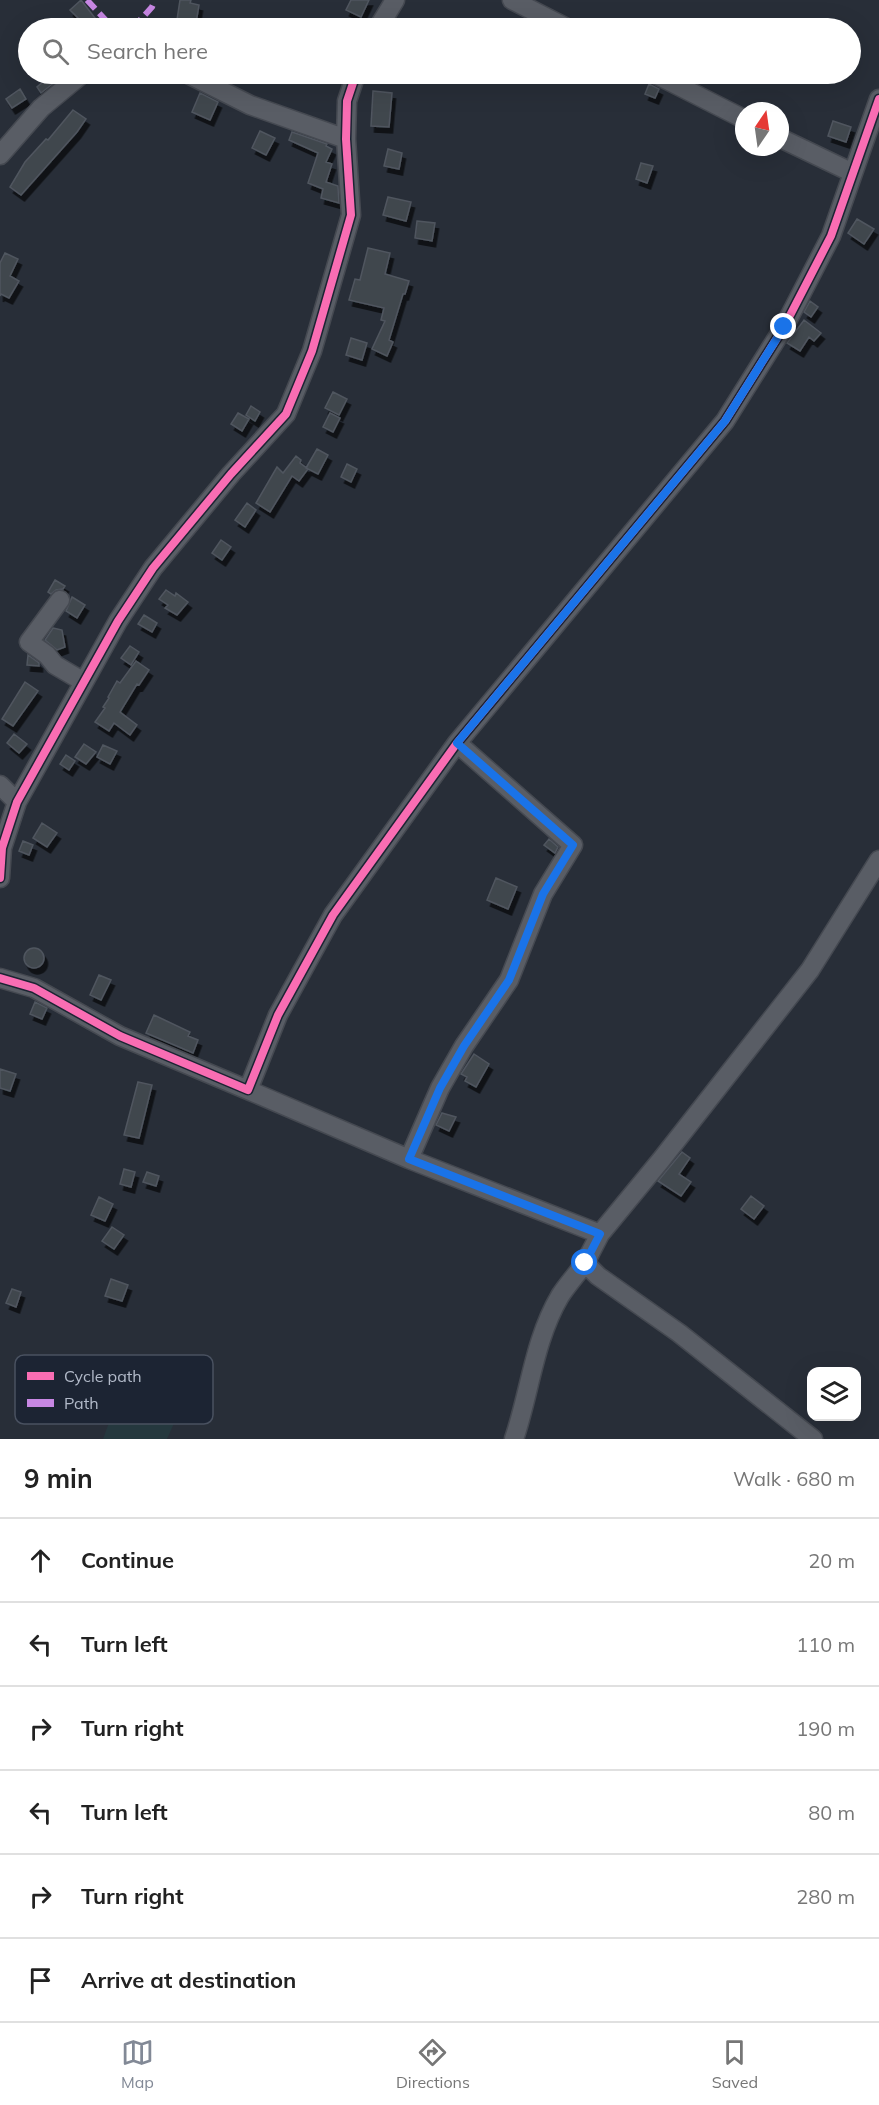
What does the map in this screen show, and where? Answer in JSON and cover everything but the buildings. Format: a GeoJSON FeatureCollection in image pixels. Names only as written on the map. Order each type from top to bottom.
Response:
{"type":"FeatureCollection","features":[{"type":"Feature","properties":{"kind":"street"},"geometry":{"type":"LineString","coordinates":[[384,18],[395,0]]}},
{"type":"Feature","properties":{"kind":"street"},"geometry":{"type":"LineString","coordinates":[[512,0],[547,18]]}},
{"type":"Feature","properties":{"kind":"street"},"geometry":{"type":"LineString","coordinates":[[0,155],[41,108],[70,84]]}},
{"type":"Feature","properties":{"kind":"street"},"geometry":{"type":"LineString","coordinates":[[208,84],[250,105],[346,139]]}},
{"type":"Feature","properties":{"kind":"street"},"geometry":{"type":"LineString","coordinates":[[0,878],[2,848],[17,802],[118,621],[153,568],[231,474],[286,414],[312,351],[351,215],[346,139],[347,101],[353,84]]}},
{"type":"Feature","properties":{"kind":"street"},"geometry":{"type":"LineString","coordinates":[[675,84],[735,114]]}},
{"type":"Feature","properties":{"kind":"street"},"geometry":{"type":"LineString","coordinates":[[248,1090],[278,1015],[333,915],[457,743],[725,421],[784,327],[831,236],[879,99]]}},
{"type":"Feature","properties":{"kind":"street"},"geometry":{"type":"LineString","coordinates":[[789,142],[853,173]]}},
{"type":"Feature","properties":{"kind":"street"},"geometry":{"type":"LineString","coordinates":[[60,600],[29,642],[47,655],[55,665],[84,682]]}},
{"type":"Feature","properties":{"kind":"street"},"geometry":{"type":"LineString","coordinates":[[409,1159],[440,1088],[464,1046],[509,980],[543,894],[573,845],[457,743]]}},
{"type":"Feature","properties":{"kind":"street"},"geometry":{"type":"LineString","coordinates":[[0,785],[17,802]]}},
{"type":"Feature","properties":{"kind":"street"},"geometry":{"type":"LineString","coordinates":[[514,1439],[536,1356],[546,1326],[560,1296],[585,1263],[600,1234],[661,1161],[810,970],[879,860]]}},
{"type":"Feature","properties":{"kind":"street"},"geometry":{"type":"LineString","coordinates":[[0,978],[34,988],[120,1036],[409,1159],[600,1234]]}},
{"type":"Feature","properties":{"kind":"street"},"geometry":{"type":"LineString","coordinates":[[585,1263],[598,1276],[678,1333],[813,1439]]}},
{"type":"Feature","properties":{"kind":"shaded area"},"geometry":{"type":"Polygon","coordinates":[[[109,1424],[174,1424],[167,1439],[103,1439],[109,1424]]]}},
{"type":"Feature","properties":{"kind":"marked path"},"geometry":{"type":"LineString","coordinates":[[87,0],[104,18]]}},
{"type":"Feature","properties":{"kind":"marked path"},"geometry":{"type":"LineString","coordinates":[[142,18],[155,0]]}},
{"type":"Feature","properties":{"kind":"cycle path"},"geometry":{"type":"LineString","coordinates":[[0,878],[2,848],[17,802],[118,621],[153,568],[231,474],[286,414],[312,351],[351,215],[346,139],[347,101],[353,84]]}},
{"type":"Feature","properties":{"kind":"cycle path"},"geometry":{"type":"LineString","coordinates":[[0,978],[34,988],[120,1036],[248,1090],[278,1015],[333,915],[457,743],[725,421],[784,327],[831,236],[879,99]]}},
{"type":"Feature","properties":{"kind":"route"},"geometry":{"type":"LineString","coordinates":[[585,1263],[600,1234],[409,1159],[440,1088],[464,1046],[509,980],[543,894],[573,845],[457,743],[725,421],[784,327]]}}]}
